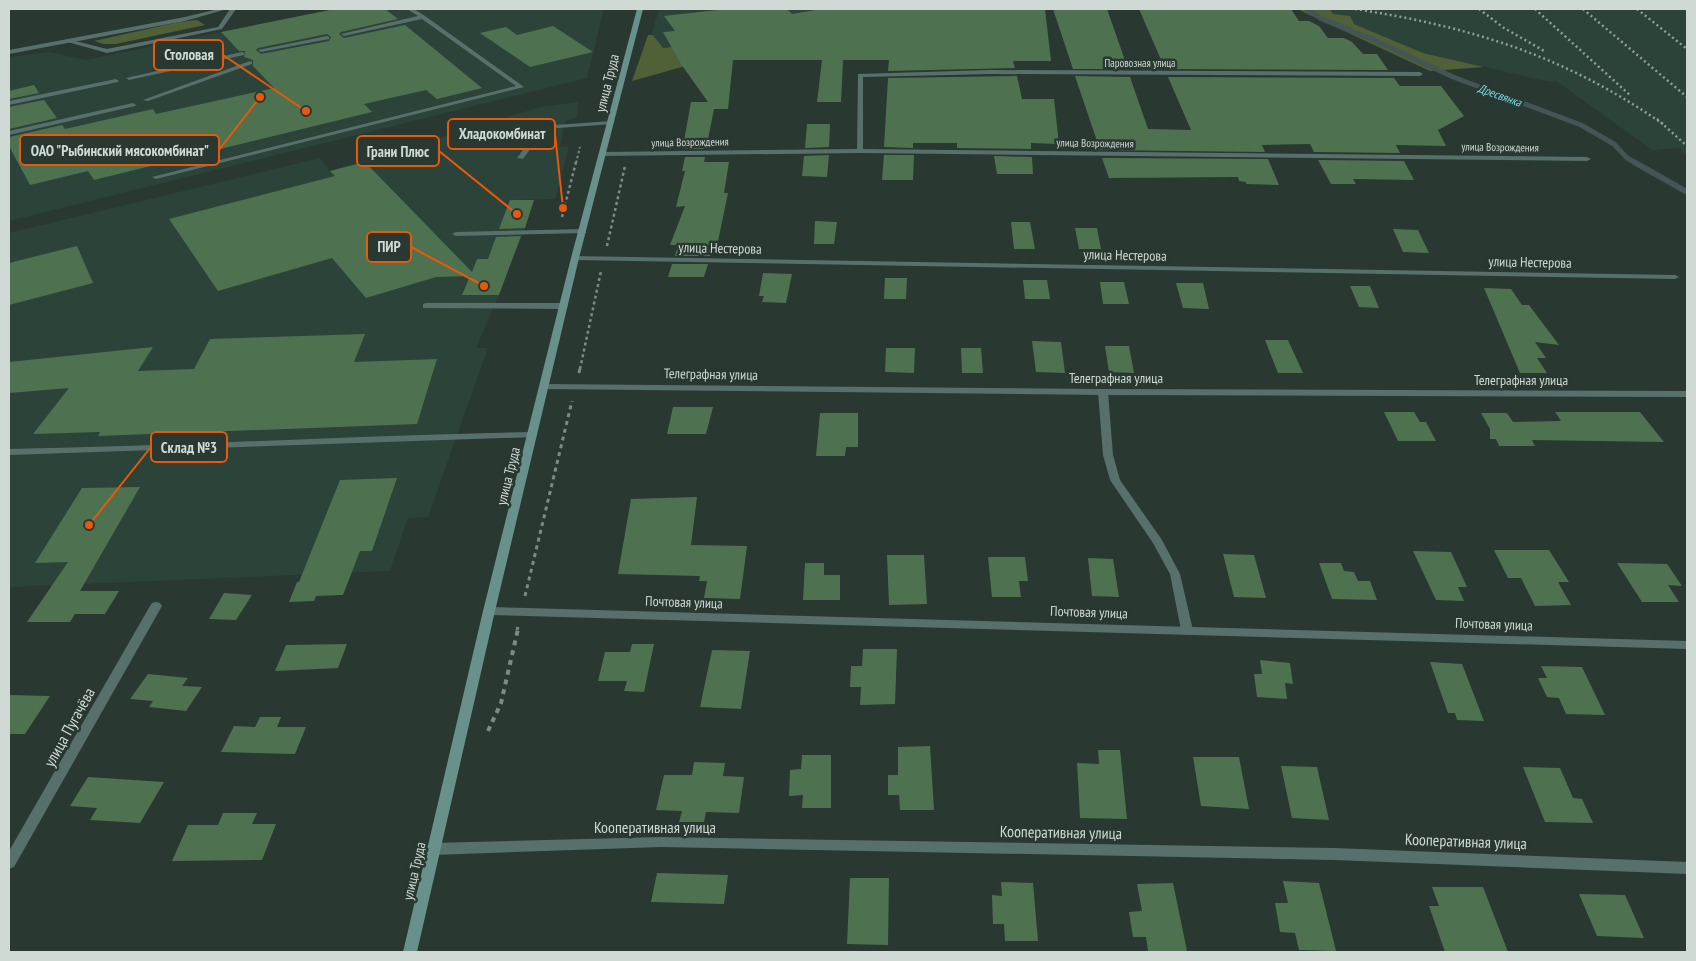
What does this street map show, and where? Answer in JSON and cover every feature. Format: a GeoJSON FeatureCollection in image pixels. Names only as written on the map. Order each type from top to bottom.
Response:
{"type":"FeatureCollection","features":[{"type":"Feature","properties":{"kind":"street"},"geometry":{"type":"LineString","coordinates":[[9,52],[224,9]]}},
{"type":"Feature","properties":{"kind":"street"},"geometry":{"type":"LineString","coordinates":[[67,41],[107,51],[220,28],[233,9]]}},
{"type":"Feature","properties":{"kind":"street"},"geometry":{"type":"LineString","coordinates":[[156,177],[521,88],[410,9]]}},
{"type":"Feature","properties":{"kind":"street","name":"улица Труда"},"geometry":{"type":"LineString","coordinates":[[410,952],[489,611],[575,258],[640,9]]}},
{"type":"Feature","properties":{"kind":"street"},"geometry":{"type":"LineString","coordinates":[[344,34],[423,17]]}},
{"type":"Feature","properties":{"kind":"street"},"geometry":{"type":"LineString","coordinates":[[261,50],[327,38],[268,56]]}},
{"type":"Feature","properties":{"kind":"street"},"geometry":{"type":"LineString","coordinates":[[129,78],[242,54]]}},
{"type":"Feature","properties":{"kind":"street"},"geometry":{"type":"LineString","coordinates":[[146,100],[250,62]]}},
{"type":"Feature","properties":{"kind":"street","name":"Паровозная улица"},"geometry":{"type":"LineString","coordinates":[[860,151],[860,75],[990,72],[1420,74]]}},
{"type":"Feature","properties":{"kind":"street"},"geometry":{"type":"LineString","coordinates":[[9,103],[116,81]]}},
{"type":"Feature","properties":{"kind":"street"},"geometry":{"type":"LineString","coordinates":[[9,133],[133,104]]}},
{"type":"Feature","properties":{"kind":"street"},"geometry":{"type":"LineString","coordinates":[[521,158],[543,127],[611,123]]}},
{"type":"Feature","properties":{"kind":"street","name":"улица Возрождения"},"geometry":{"type":"LineString","coordinates":[[603,154],[860,151],[1587,159]]}},
{"type":"Feature","properties":{"kind":"street"},"geometry":{"type":"LineString","coordinates":[[456,234],[582,231]]}},
{"type":"Feature","properties":{"kind":"street","name":"улица Нестерова"},"geometry":{"type":"LineString","coordinates":[[575,258],[1675,277]]}},
{"type":"Feature","properties":{"kind":"street"},"geometry":{"type":"LineString","coordinates":[[426,306],[564,306]]}},
{"type":"Feature","properties":{"kind":"street","name":"Телеграфная улица"},"geometry":{"type":"LineString","coordinates":[[545,386],[1103,392],[1687,394]]}},
{"type":"Feature","properties":{"kind":"street"},"geometry":{"type":"LineString","coordinates":[[1103,392],[1108,455],[1115,480],[1158,542],[1175,574],[1187,630]]}},
{"type":"Feature","properties":{"kind":"street"},"geometry":{"type":"LineString","coordinates":[[9,452],[84,451],[457,435],[532,435]]}},
{"type":"Feature","properties":{"kind":"street","name":"улица Пугачёва"},"geometry":{"type":"LineString","coordinates":[[9,863],[156,606]]}},
{"type":"Feature","properties":{"kind":"street","name":"Почтовая улица"},"geometry":{"type":"LineString","coordinates":[[489,611],[1687,645]]}},
{"type":"Feature","properties":{"kind":"street","name":"Кооперативная улица"},"geometry":{"type":"LineString","coordinates":[[433,849],[671,843],[1334,854],[1687,868]]}},
{"type":"Feature","properties":{"kind":"path"},"geometry":{"type":"LineString","coordinates":[[558,231],[580,147]]}},
{"type":"Feature","properties":{"kind":"path"},"geometry":{"type":"LineString","coordinates":[[488,731],[501,703],[521,612],[576,387],[628,154]]}},
{"type":"Feature","properties":{"kind":"shaded area"},"geometry":{"type":"Polygon","coordinates":[[[335,9],[604,9],[587,78],[9,221],[9,57],[49,52],[86,60],[168,43],[166,41],[181,40],[335,9]]]}},
{"type":"Feature","properties":{"kind":"shaded area"},"geometry":{"type":"Polygon","coordinates":[[[659,9],[874,9],[763,36],[662,48],[652,33],[659,9]]]}},
{"type":"Feature","properties":{"kind":"shaded area"},"geometry":{"type":"Polygon","coordinates":[[[1330,9],[1687,9],[1687,156],[1679,148],[1652,150],[1556,81],[1550,82],[1423,53],[1354,24],[1333,14],[1330,9]]]}},
{"type":"Feature","properties":{"kind":"shaded area"},"geometry":{"type":"Polygon","coordinates":[[[578,102],[577,118],[565,121],[560,147],[569,147],[555,199],[510,200],[500,229],[525,228],[513,259],[477,259],[463,294],[499,295],[476,348],[488,348],[428,517],[408,518],[390,571],[9,587],[9,233],[320,158],[330,171],[540,107],[578,102]]]}},
{"type":"Feature","properties":{"kind":"green space"},"geometry":{"type":"Polygon","coordinates":[[[874,9],[907,9],[796,35],[632,81],[648,35],[653,35],[663,48],[763,36],[874,9]]]}},
{"type":"Feature","properties":{"kind":"green space"},"geometry":{"type":"Polygon","coordinates":[[[1297,9],[1330,9],[1333,14],[1350,16],[1354,24],[1423,53],[1484,67],[1430,71],[1297,9]]]}},
{"type":"Feature","properties":{"kind":"green space"},"geometry":{"type":"Polygon","coordinates":[[[197,20],[205,25],[116,44],[103,44],[94,41],[179,22],[197,20]]]}},
{"type":"Feature","properties":{"kind":"building"},"geometry":{"type":"Polygon","coordinates":[[[335,9],[385,9],[398,19],[339,34],[344,38],[405,25],[482,88],[437,99],[426,90],[364,104],[372,112],[94,180],[88,171],[30,185],[9,146],[9,137],[62,125],[65,129],[153,109],[156,114],[274,88],[253,66],[253,60],[244,57],[245,51],[239,51],[221,32],[335,9]],[[327,34],[258,48],[256,50],[261,54],[329,41],[331,37],[327,34]]]}},
{"type":"Feature","properties":{"kind":"building"},"geometry":{"type":"Polygon","coordinates":[[[726,9],[787,9],[792,14],[821,9],[1045,9],[1051,61],[1013,61],[1015,68],[888,71],[889,60],[843,60],[841,102],[817,102],[822,60],[733,60],[728,109],[714,109],[706,149],[686,149],[688,141],[684,141],[691,102],[708,102],[681,64],[663,32],[675,31],[664,16],[726,9]]]}},
{"type":"Feature","properties":{"kind":"building"},"geometry":{"type":"Polygon","coordinates":[[[1053,9],[1107,9],[1128,69],[1073,69],[1053,9]]]}},
{"type":"Feature","properties":{"kind":"building"},"geometry":{"type":"Polygon","coordinates":[[[1139,9],[1291,9],[1299,21],[1309,21],[1319,26],[1328,38],[1344,38],[1352,42],[1363,54],[1377,54],[1388,70],[1165,69],[1139,9]]]}},
{"type":"Feature","properties":{"kind":"building"},"geometry":{"type":"Polygon","coordinates":[[[553,26],[593,52],[530,67],[480,33],[506,27],[517,35],[553,26]]]}},
{"type":"Feature","properties":{"kind":"building"},"geometry":{"type":"Polygon","coordinates":[[[1017,76],[1022,99],[1054,99],[1059,144],[1031,143],[1031,149],[957,148],[957,143],[913,143],[913,148],[884,147],[888,78],[1017,76]]]}},
{"type":"Feature","properties":{"kind":"building"},"geometry":{"type":"Polygon","coordinates":[[[1075,76],[1130,77],[1148,129],[1191,130],[1168,77],[1394,78],[1400,86],[1441,86],[1464,116],[1438,130],[1446,146],[1396,145],[1400,153],[1314,152],[1310,144],[1262,145],[1265,152],[1100,150],[1075,76]]]}},
{"type":"Feature","properties":{"kind":"building"},"geometry":{"type":"Polygon","coordinates":[[[34,85],[39,93],[9,99],[9,91],[34,85]]]}},
{"type":"Feature","properties":{"kind":"building"},"geometry":{"type":"Polygon","coordinates":[[[44,100],[57,118],[9,129],[9,107],[44,100]]]}},
{"type":"Feature","properties":{"kind":"building"},"geometry":{"type":"Polygon","coordinates":[[[807,124],[830,124],[829,147],[805,148],[807,124]]]}},
{"type":"Feature","properties":{"kind":"building"},"geometry":{"type":"Polygon","coordinates":[[[829,155],[827,177],[802,176],[804,156],[829,155]]]}},
{"type":"Feature","properties":{"kind":"building"},"geometry":{"type":"Polygon","coordinates":[[[884,155],[914,155],[913,180],[882,180],[884,155]]]}},
{"type":"Feature","properties":{"kind":"building"},"geometry":{"type":"Polygon","coordinates":[[[994,156],[1032,157],[1033,174],[997,174],[994,156]]]}},
{"type":"Feature","properties":{"kind":"building"},"geometry":{"type":"Polygon","coordinates":[[[685,157],[705,157],[704,162],[729,162],[724,193],[728,193],[717,246],[713,246],[710,256],[675,256],[678,245],[670,245],[685,206],[676,207],[685,171],[682,171],[685,157]]]}},
{"type":"Feature","properties":{"kind":"building"},"geometry":{"type":"Polygon","coordinates":[[[1102,158],[1268,159],[1279,185],[1246,184],[1246,182],[1239,181],[1238,177],[1109,178],[1102,158]]]}},
{"type":"Feature","properties":{"kind":"building"},"geometry":{"type":"Polygon","coordinates":[[[1318,160],[1404,161],[1414,180],[1353,179],[1356,184],[1331,184],[1318,160]]]}},
{"type":"Feature","properties":{"kind":"building"},"geometry":{"type":"Polygon","coordinates":[[[365,162],[472,272],[477,259],[488,259],[496,237],[521,236],[499,295],[462,295],[470,276],[436,277],[366,298],[332,258],[218,291],[169,219],[335,176],[330,171],[365,162]]]}},
{"type":"Feature","properties":{"kind":"building"},"geometry":{"type":"Polygon","coordinates":[[[510,200],[534,200],[525,228],[499,229],[510,200]]]}},
{"type":"Feature","properties":{"kind":"building"},"geometry":{"type":"Polygon","coordinates":[[[815,221],[837,222],[834,244],[814,244],[815,221]]]}},
{"type":"Feature","properties":{"kind":"building"},"geometry":{"type":"Polygon","coordinates":[[[1011,222],[1030,222],[1035,249],[1014,249],[1011,222]]]}},
{"type":"Feature","properties":{"kind":"building"},"geometry":{"type":"Polygon","coordinates":[[[1075,228],[1097,228],[1101,249],[1079,249],[1075,228]]]}},
{"type":"Feature","properties":{"kind":"building"},"geometry":{"type":"Polygon","coordinates":[[[1393,229],[1418,230],[1429,253],[1403,252],[1393,229]]]}},
{"type":"Feature","properties":{"kind":"building"},"geometry":{"type":"Polygon","coordinates":[[[77,246],[93,283],[9,305],[9,263],[77,246]]]}},
{"type":"Feature","properties":{"kind":"building"},"geometry":{"type":"Polygon","coordinates":[[[672,264],[708,264],[704,277],[668,277],[672,264]]]}},
{"type":"Feature","properties":{"kind":"building"},"geometry":{"type":"Polygon","coordinates":[[[763,273],[792,274],[786,303],[762,302],[764,296],[759,296],[763,273]]]}},
{"type":"Feature","properties":{"kind":"building"},"geometry":{"type":"Polygon","coordinates":[[[885,278],[907,278],[906,299],[884,299],[885,278]]]}},
{"type":"Feature","properties":{"kind":"building"},"geometry":{"type":"Polygon","coordinates":[[[1023,280],[1047,280],[1050,299],[1025,299],[1023,280]]]}},
{"type":"Feature","properties":{"kind":"building"},"geometry":{"type":"Polygon","coordinates":[[[1100,282],[1124,282],[1129,304],[1103,304],[1100,282]]]}},
{"type":"Feature","properties":{"kind":"building"},"geometry":{"type":"Polygon","coordinates":[[[1176,283],[1203,283],[1209,309],[1183,308],[1176,283]]]}},
{"type":"Feature","properties":{"kind":"building"},"geometry":{"type":"Polygon","coordinates":[[[1350,286],[1370,286],[1379,308],[1359,307],[1350,286]]]}},
{"type":"Feature","properties":{"kind":"building"},"geometry":{"type":"Polygon","coordinates":[[[1484,288],[1511,289],[1522,305],[1529,305],[1559,345],[1535,342],[1546,358],[1537,358],[1547,373],[1520,373],[1484,288]]]}},
{"type":"Feature","properties":{"kind":"building"},"geometry":{"type":"Polygon","coordinates":[[[365,334],[354,362],[437,359],[417,424],[98,436],[100,432],[33,434],[69,388],[9,393],[9,362],[153,347],[138,371],[194,369],[210,339],[365,334]]]}},
{"type":"Feature","properties":{"kind":"building"},"geometry":{"type":"Polygon","coordinates":[[[1265,340],[1288,340],[1303,373],[1278,373],[1265,340]]]}},
{"type":"Feature","properties":{"kind":"building"},"geometry":{"type":"Polygon","coordinates":[[[1032,341],[1061,342],[1065,373],[1036,372],[1032,341]]]}},
{"type":"Feature","properties":{"kind":"building"},"geometry":{"type":"Polygon","coordinates":[[[1105,346],[1129,346],[1134,373],[1109,372],[1105,346]]]}},
{"type":"Feature","properties":{"kind":"building"},"geometry":{"type":"Polygon","coordinates":[[[886,348],[915,348],[914,373],[885,372],[886,348]]]}},
{"type":"Feature","properties":{"kind":"building"},"geometry":{"type":"Polygon","coordinates":[[[961,348],[981,348],[983,373],[962,373],[961,348]]]}},
{"type":"Feature","properties":{"kind":"building"},"geometry":{"type":"Polygon","coordinates":[[[673,407],[713,407],[706,434],[667,434],[673,407]]]}},
{"type":"Feature","properties":{"kind":"building"},"geometry":{"type":"Polygon","coordinates":[[[1384,412],[1414,412],[1420,422],[1426,422],[1436,441],[1398,441],[1384,412]]]}},
{"type":"Feature","properties":{"kind":"building"},"geometry":{"type":"Polygon","coordinates":[[[1555,412],[1640,412],[1664,442],[1532,440],[1535,446],[1499,446],[1496,439],[1490,439],[1490,429],[1481,413],[1507,413],[1513,422],[1561,421],[1555,412]]]}},
{"type":"Feature","properties":{"kind":"building"},"geometry":{"type":"Polygon","coordinates":[[[820,413],[858,413],[858,447],[846,447],[845,456],[816,456],[820,413]]]}},
{"type":"Feature","properties":{"kind":"building"},"geometry":{"type":"Polygon","coordinates":[[[397,478],[372,551],[360,551],[343,595],[316,596],[314,601],[289,602],[297,582],[299,582],[340,480],[397,478]]]}},
{"type":"Feature","properties":{"kind":"building"},"geometry":{"type":"Polygon","coordinates":[[[140,487],[80,591],[119,591],[105,614],[75,614],[70,622],[27,622],[68,562],[35,563],[82,488],[140,487]]]}},
{"type":"Feature","properties":{"kind":"building"},"geometry":{"type":"Polygon","coordinates":[[[697,497],[691,545],[747,546],[740,599],[704,598],[707,581],[699,581],[700,576],[618,574],[631,499],[697,497]]]}},
{"type":"Feature","properties":{"kind":"building"},"geometry":{"type":"Polygon","coordinates":[[[1494,550],[1549,550],[1569,582],[1558,582],[1571,605],[1535,606],[1521,578],[1508,578],[1494,550]]]}},
{"type":"Feature","properties":{"kind":"building"},"geometry":{"type":"Polygon","coordinates":[[[1413,551],[1451,552],[1467,587],[1458,587],[1464,601],[1436,600],[1413,551]]]}},
{"type":"Feature","properties":{"kind":"building"},"geometry":{"type":"Polygon","coordinates":[[[1223,554],[1254,555],[1266,598],[1234,597],[1223,554]]]}},
{"type":"Feature","properties":{"kind":"building"},"geometry":{"type":"Polygon","coordinates":[[[887,555],[924,555],[927,604],[889,605],[887,555]]]}},
{"type":"Feature","properties":{"kind":"building"},"geometry":{"type":"Polygon","coordinates":[[[988,557],[1025,557],[1028,581],[1019,581],[1021,597],[992,597],[988,557]]]}},
{"type":"Feature","properties":{"kind":"building"},"geometry":{"type":"Polygon","coordinates":[[[1088,558],[1113,559],[1119,597],[1092,596],[1088,558]]]}},
{"type":"Feature","properties":{"kind":"building"},"geometry":{"type":"Polygon","coordinates":[[[805,563],[824,563],[824,575],[840,575],[840,600],[803,600],[805,563]]]}},
{"type":"Feature","properties":{"kind":"building"},"geometry":{"type":"Polygon","coordinates":[[[1319,563],[1341,563],[1344,571],[1354,572],[1358,581],[1370,581],[1377,600],[1332,599],[1319,563]]]}},
{"type":"Feature","properties":{"kind":"building"},"geometry":{"type":"Polygon","coordinates":[[[1617,563],[1667,564],[1682,586],[1668,585],[1679,602],[1642,602],[1617,563]]]}},
{"type":"Feature","properties":{"kind":"building"},"geometry":{"type":"Polygon","coordinates":[[[224,593],[252,595],[236,620],[209,619],[224,593]]]}},
{"type":"Feature","properties":{"kind":"building"},"geometry":{"type":"Polygon","coordinates":[[[347,644],[338,668],[275,671],[286,645],[347,644]]]}},
{"type":"Feature","properties":{"kind":"building"},"geometry":{"type":"Polygon","coordinates":[[[632,644],[654,644],[644,692],[624,691],[627,681],[598,681],[605,652],[630,652],[632,644]]]}},
{"type":"Feature","properties":{"kind":"building"},"geometry":{"type":"Polygon","coordinates":[[[863,649],[897,649],[895,704],[860,705],[861,687],[850,687],[851,666],[862,666],[863,649]]]}},
{"type":"Feature","properties":{"kind":"building"},"geometry":{"type":"Polygon","coordinates":[[[712,650],[750,651],[741,709],[700,707],[712,650]]]}},
{"type":"Feature","properties":{"kind":"building"},"geometry":{"type":"Polygon","coordinates":[[[1260,660],[1290,663],[1293,684],[1285,683],[1287,699],[1257,697],[1254,674],[1262,674],[1260,660]]]}},
{"type":"Feature","properties":{"kind":"building"},"geometry":{"type":"Polygon","coordinates":[[[1430,662],[1462,664],[1484,721],[1457,720],[1455,713],[1448,713],[1430,662]]]}},
{"type":"Feature","properties":{"kind":"building"},"geometry":{"type":"Polygon","coordinates":[[[1541,666],[1582,667],[1605,715],[1566,714],[1559,698],[1547,697],[1538,678],[1547,678],[1541,666]]]}},
{"type":"Feature","properties":{"kind":"building"},"geometry":{"type":"Polygon","coordinates":[[[148,674],[188,678],[182,686],[202,687],[186,711],[149,707],[153,701],[130,699],[148,674]]]}},
{"type":"Feature","properties":{"kind":"building"},"geometry":{"type":"Polygon","coordinates":[[[9,695],[50,696],[25,734],[9,734],[9,695]]]}},
{"type":"Feature","properties":{"kind":"building"},"geometry":{"type":"Polygon","coordinates":[[[260,717],[281,717],[277,727],[306,727],[295,754],[221,752],[234,726],[255,727],[260,717]]]}},
{"type":"Feature","properties":{"kind":"building"},"geometry":{"type":"Polygon","coordinates":[[[930,746],[934,810],[900,810],[899,795],[888,795],[888,775],[898,775],[898,747],[930,746]]]}},
{"type":"Feature","properties":{"kind":"building"},"geometry":{"type":"Polygon","coordinates":[[[1098,750],[1120,750],[1127,819],[1080,818],[1077,763],[1099,764],[1098,750]]]}},
{"type":"Feature","properties":{"kind":"building"},"geometry":{"type":"Polygon","coordinates":[[[802,755],[831,755],[831,808],[802,808],[803,795],[789,796],[790,770],[801,769],[802,755]]]}},
{"type":"Feature","properties":{"kind":"building"},"geometry":{"type":"Polygon","coordinates":[[[1193,757],[1239,757],[1249,809],[1201,806],[1193,757]]]}},
{"type":"Feature","properties":{"kind":"building"},"geometry":{"type":"Polygon","coordinates":[[[694,762],[725,763],[723,776],[744,777],[739,813],[706,812],[704,822],[679,822],[682,811],[656,810],[664,775],[692,775],[694,762]]]}},
{"type":"Feature","properties":{"kind":"building"},"geometry":{"type":"Polygon","coordinates":[[[1281,766],[1317,767],[1329,820],[1292,818],[1281,766]]]}},
{"type":"Feature","properties":{"kind":"building"},"geometry":{"type":"Polygon","coordinates":[[[1523,767],[1560,768],[1573,798],[1582,799],[1593,823],[1545,822],[1523,767]]]}},
{"type":"Feature","properties":{"kind":"building"},"geometry":{"type":"Polygon","coordinates":[[[88,777],[164,782],[140,823],[90,820],[97,808],[70,806],[88,777]]]}},
{"type":"Feature","properties":{"kind":"building"},"geometry":{"type":"Polygon","coordinates":[[[223,813],[257,813],[252,824],[276,824],[262,860],[172,861],[188,825],[218,825],[223,813]]]}},
{"type":"Feature","properties":{"kind":"building"},"geometry":{"type":"Polygon","coordinates":[[[657,873],[728,875],[724,904],[651,902],[657,873]]]}},
{"type":"Feature","properties":{"kind":"building"},"geometry":{"type":"Polygon","coordinates":[[[850,878],[889,878],[888,945],[847,944],[850,878]]]}},
{"type":"Feature","properties":{"kind":"building"},"geometry":{"type":"Polygon","coordinates":[[[1283,881],[1319,883],[1336,951],[1299,950],[1295,933],[1280,932],[1275,903],[1288,903],[1283,881]]]}},
{"type":"Feature","properties":{"kind":"building"},"geometry":{"type":"Polygon","coordinates":[[[1001,882],[1033,883],[1038,941],[1005,941],[1004,924],[993,924],[992,895],[1002,896],[1001,882]]]}},
{"type":"Feature","properties":{"kind":"building"},"geometry":{"type":"Polygon","coordinates":[[[1173,883],[1187,951],[1148,951],[1146,937],[1133,937],[1129,912],[1142,911],[1137,884],[1173,883]]]}},
{"type":"Feature","properties":{"kind":"building"},"geometry":{"type":"Polygon","coordinates":[[[1432,887],[1483,887],[1508,952],[1445,952],[1429,906],[1439,906],[1432,887]]]}},
{"type":"Feature","properties":{"kind":"building"},"geometry":{"type":"Polygon","coordinates":[[[1579,894],[1625,895],[1644,938],[1597,936],[1579,894]]]}},
{"type":"Feature","properties":{"kind":"waterway","name":"Дресвянка"},"geometry":{"type":"LineString","coordinates":[[1307,9],[1322,19],[1374,40],[1453,77],[1581,125],[1614,144],[1627,158],[1636,163]]}},
{"type":"Feature","properties":{"kind":"waterway","name":"Дресвянка"},"geometry":{"type":"LineString","coordinates":[[1634,162],[1687,192]]}},
{"type":"Feature","properties":{"kind":"railway"},"geometry":{"type":"LineString","coordinates":[[1355,9],[1439,25],[1478,35],[1516,48],[1553,62],[1590,80],[1661,123]]}},
{"type":"Feature","properties":{"kind":"railway"},"geometry":{"type":"LineString","coordinates":[[1479,9],[1504,28],[1546,52]]}},
{"type":"Feature","properties":{"kind":"railway"},"geometry":{"type":"LineString","coordinates":[[1535,9],[1631,96]]}},
{"type":"Feature","properties":{"kind":"railway"},"geometry":{"type":"LineString","coordinates":[[1583,9],[1687,97]]}},
{"type":"Feature","properties":{"kind":"railway"},"geometry":{"type":"LineString","coordinates":[[1637,9],[1687,49]]}},
{"type":"Feature","properties":{"kind":"railway"},"geometry":{"type":"LineString","coordinates":[[1657,119],[1661,123]]}},
{"type":"Feature","properties":{"kind":"railway"},"geometry":{"type":"LineString","coordinates":[[1661,123],[1687,146]]}},
{"type":"Feature","properties":{"kind":"place","name":"ОАО \"Рыбинский мясокомбинат\""},"geometry":{"type":"Point","coordinates":[260,97]}},
{"type":"Feature","properties":{"kind":"place","name":"Столовая"},"geometry":{"type":"Point","coordinates":[306,111]}},
{"type":"Feature","properties":{"kind":"place","name":"Хладокомбинат"},"geometry":{"type":"Point","coordinates":[563,208]}},
{"type":"Feature","properties":{"kind":"place","name":"Грани Плюс"},"geometry":{"type":"Point","coordinates":[517,214]}},
{"type":"Feature","properties":{"kind":"place","name":"ПИР"},"geometry":{"type":"Point","coordinates":[484,286]}},
{"type":"Feature","properties":{"kind":"place","name":"Склад №3"},"geometry":{"type":"Point","coordinates":[89,525]}}]}
